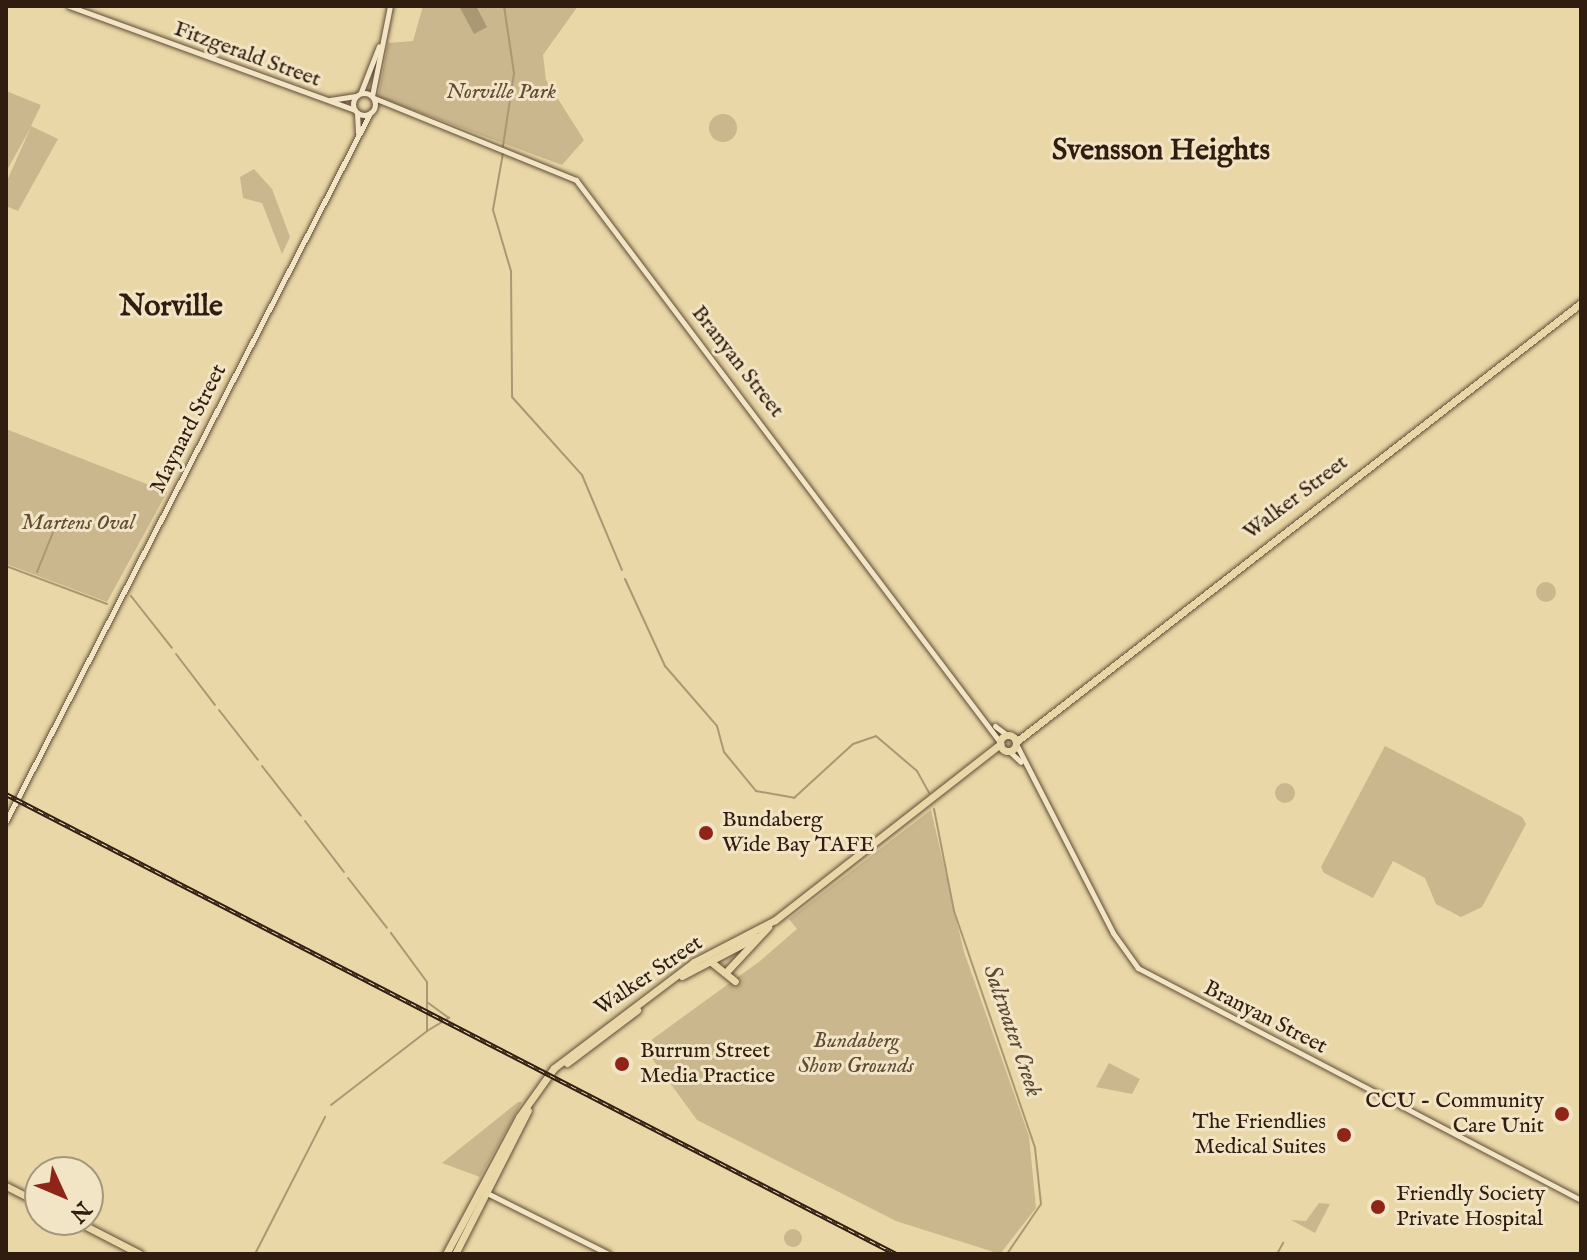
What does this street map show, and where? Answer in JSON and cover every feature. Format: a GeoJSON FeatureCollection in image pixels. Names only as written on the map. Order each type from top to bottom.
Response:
{"type":"FeatureCollection","features":[{"type":"Feature","properties":{"kind":"main road","name":"Walker Street"},"geometry":{"type":"LineString","coordinates":[[446,1254],[531,1100],[551,1074],[720,953],[775,920],[981,763],[1000,743],[1012,739],[1581,303]]}},
{"type":"Feature","properties":{"kind":"main road"},"geometry":{"type":"LineString","coordinates":[[1000,743],[1008,751],[1012,739]]}},
{"type":"Feature","properties":{"kind":"main road","name":"Walker Street"},"geometry":{"type":"LineString","coordinates":[[981,763],[1008,751]]}},
{"type":"Feature","properties":{"kind":"main road","name":"Walker Street"},"geometry":{"type":"LineString","coordinates":[[551,1074],[720,953],[768,927],[775,920]]}},
{"type":"Feature","properties":{"kind":"main road"},"geometry":{"type":"LineString","coordinates":[[728,970],[768,927]]}},
{"type":"Feature","properties":{"kind":"main road"},"geometry":{"type":"LineString","coordinates":[[710,961],[735,981]]}},
{"type":"Feature","properties":{"kind":"main road","name":"Walker Street"},"geometry":{"type":"LineString","coordinates":[[455,1254],[531,1100]]}},
{"type":"Feature","properties":{"kind":"main road"},"geometry":{"type":"LineString","coordinates":[[6,1186],[24,1195]]}},
{"type":"Feature","properties":{"kind":"main road"},"geometry":{"type":"LineString","coordinates":[[104,1235],[140,1254]]}},
{"type":"Feature","properties":{"kind":"street","name":"Fitzgerald Street"},"geometry":{"type":"LineString","coordinates":[[69,6],[356,112],[372,112]]}},
{"type":"Feature","properties":{"kind":"street"},"geometry":{"type":"LineString","coordinates":[[372,112],[381,41],[390,6]]}},
{"type":"Feature","properties":{"kind":"street","name":"Maynard Street"},"geometry":{"type":"LineString","coordinates":[[357,138],[358,94],[381,41]]}},
{"type":"Feature","properties":{"kind":"street","name":"Fitzgerald Street"},"geometry":{"type":"LineString","coordinates":[[325,100],[358,94]]}},
{"type":"Feature","properties":{"kind":"street","name":"Branyan Street"},"geometry":{"type":"LineString","coordinates":[[358,94],[373,97],[391,109],[578,182],[991,723],[1000,743]]}},
{"type":"Feature","properties":{"kind":"street","name":"Branyan Street"},"geometry":{"type":"LineString","coordinates":[[372,112],[391,109]]}},
{"type":"Feature","properties":{"kind":"street","name":"Maynard Street"},"geometry":{"type":"LineString","coordinates":[[6,821],[372,112]]}},
{"type":"Feature","properties":{"kind":"street","name":"Branyan Street"},"geometry":{"type":"LineString","coordinates":[[991,723],[1012,739],[1138,968],[1581,1200]]}},
{"type":"Feature","properties":{"kind":"street","name":"Branyan Street"},"geometry":{"type":"LineString","coordinates":[[1008,751],[1026,769]]}},
{"type":"Feature","properties":{"kind":"street"},"geometry":{"type":"LineString","coordinates":[[487,1193],[609,1254]]}},
{"type":"Feature","properties":{"kind":"green space","name":"Norville Park"},"geometry":{"type":"Polygon","coordinates":[[[423,6],[578,6],[543,55],[546,80],[584,140],[562,165],[378,97],[388,43],[413,41],[423,6]]]}},
{"type":"Feature","properties":{"kind":"green space"},"geometry":{"type":"Polygon","coordinates":[[[6,91],[41,105],[31,126],[58,139],[18,211],[6,206],[6,183],[31,127],[6,172],[6,91]]]}},
{"type":"Feature","properties":{"kind":"green space"},"geometry":{"type":"Polygon","coordinates":[[[723,114],[733,118],[737,128],[733,138],[723,142],[713,138],[709,128],[713,118],[723,114]]]}},
{"type":"Feature","properties":{"kind":"green space"},"geometry":{"type":"Polygon","coordinates":[[[254,169],[272,189],[290,237],[282,254],[262,203],[243,198],[240,177],[254,169]]]}},
{"type":"Feature","properties":{"kind":"green space","name":"Martens Oval"},"geometry":{"type":"Polygon","coordinates":[[[6,429],[167,492],[107,602],[6,564],[6,429]]]}},
{"type":"Feature","properties":{"kind":"green space"},"geometry":{"type":"Polygon","coordinates":[[[1546,582],[1553,585],[1556,592],[1553,599],[1546,602],[1539,599],[1536,592],[1539,585],[1546,582]]]}},
{"type":"Feature","properties":{"kind":"green space"},"geometry":{"type":"Polygon","coordinates":[[[1385,746],[1522,817],[1526,824],[1482,907],[1461,917],[1436,904],[1425,878],[1393,861],[1373,898],[1324,873],[1321,867],[1385,746]]]}},
{"type":"Feature","properties":{"kind":"green space"},"geometry":{"type":"Polygon","coordinates":[[[1285,783],[1292,786],[1295,793],[1292,800],[1285,803],[1278,800],[1275,793],[1278,786],[1285,783]]]}},
{"type":"Feature","properties":{"kind":"green space","name":"Bundaberg Show Grounds"},"geometry":{"type":"Polygon","coordinates":[[[931,810],[964,952],[1029,1136],[1036,1208],[1000,1254],[896,1221],[697,1120],[643,1046],[760,961],[797,929],[789,919],[931,810]]]}},
{"type":"Feature","properties":{"kind":"green space"},"geometry":{"type":"Polygon","coordinates":[[[1109,1063],[1140,1079],[1132,1094],[1096,1087],[1109,1063]]]}},
{"type":"Feature","properties":{"kind":"green space"},"geometry":{"type":"Polygon","coordinates":[[[518,1102],[522,1102],[480,1177],[442,1163],[518,1102]]]}},
{"type":"Feature","properties":{"kind":"green space"},"geometry":{"type":"Polygon","coordinates":[[[1319,1203],[1330,1204],[1315,1233],[1291,1220],[1306,1221],[1319,1203]]]}},
{"type":"Feature","properties":{"kind":"green space"},"geometry":{"type":"Polygon","coordinates":[[[793,1229],[802,1238],[793,1247],[784,1238],[793,1229]]]}},
{"type":"Feature","properties":{"kind":"shaded area"},"geometry":{"type":"Polygon","coordinates":[[[459,6],[476,6],[487,27],[474,34],[459,6]]]}},
{"type":"Feature","properties":{"kind":"waterway","name":"Saltwater Creek"},"geometry":{"type":"LineString","coordinates":[[503,146],[514,73],[504,6]]}},
{"type":"Feature","properties":{"kind":"waterway","name":"Saltwater Creek"},"geometry":{"type":"LineString","coordinates":[[503,153],[493,210],[511,271],[512,397],[582,475],[622,570]]}},
{"type":"Feature","properties":{"kind":"waterway"},"geometry":{"type":"LineString","coordinates":[[37,572],[58,520]]}},
{"type":"Feature","properties":{"kind":"waterway"},"geometry":{"type":"LineString","coordinates":[[6,566],[107,604]]}},
{"type":"Feature","properties":{"kind":"waterway","name":"Saltwater Creek"},"geometry":{"type":"LineString","coordinates":[[625,579],[665,666],[717,726],[724,752],[756,791],[794,798],[853,744],[876,736],[917,771],[929,793]]}},
{"type":"Feature","properties":{"kind":"waterway"},"geometry":{"type":"LineString","coordinates":[[131,596],[172,648]]}},
{"type":"Feature","properties":{"kind":"waterway"},"geometry":{"type":"LineString","coordinates":[[176,654],[215,705]]}},
{"type":"Feature","properties":{"kind":"waterway"},"geometry":{"type":"LineString","coordinates":[[219,710],[258,760]]}},
{"type":"Feature","properties":{"kind":"waterway"},"geometry":{"type":"LineString","coordinates":[[262,766],[301,816]]}},
{"type":"Feature","properties":{"kind":"waterway","name":"Saltwater Creek"},"geometry":{"type":"LineString","coordinates":[[934,809],[954,911],[1035,1148],[1041,1204],[1007,1254]]}},
{"type":"Feature","properties":{"kind":"waterway"},"geometry":{"type":"LineString","coordinates":[[305,821],[344,872]]}},
{"type":"Feature","properties":{"kind":"waterway"},"geometry":{"type":"LineString","coordinates":[[348,878],[387,928]]}},
{"type":"Feature","properties":{"kind":"waterway"},"geometry":{"type":"LineString","coordinates":[[331,1105],[427,1031],[427,982],[391,933]]}},
{"type":"Feature","properties":{"kind":"waterway"},"geometry":{"type":"LineString","coordinates":[[427,1031],[449,1018],[428,1003]]}},
{"type":"Feature","properties":{"kind":"waterway"},"geometry":{"type":"LineString","coordinates":[[255,1254],[325,1117]]}},
{"type":"Feature","properties":{"kind":"waterway"},"geometry":{"type":"LineString","coordinates":[[1277,1254],[1283,1243]]}},
{"type":"Feature","properties":{"kind":"railway"},"geometry":{"type":"LineString","coordinates":[[6,794],[896,1254]]}},
{"type":"Feature","properties":{"kind":"place","name":"Bundaberg Wide Bay TAFE"},"geometry":{"type":"Point","coordinates":[706,833]}},
{"type":"Feature","properties":{"kind":"place","name":"Burrum Street Media Practice"},"geometry":{"type":"Point","coordinates":[622,1064]}},
{"type":"Feature","properties":{"kind":"place","name":"CCU - Community Care Unit"},"geometry":{"type":"Point","coordinates":[1562,1114]}},
{"type":"Feature","properties":{"kind":"place","name":"The Friendlies Medical Suites"},"geometry":{"type":"Point","coordinates":[1344,1135]}},
{"type":"Feature","properties":{"kind":"place","name":"Friendly Society Private Hospital"},"geometry":{"type":"Point","coordinates":[1378,1207]}},
{"type":"Feature","properties":{"kind":"district","name":"Svensson Heights"},"geometry":{"type":"Point","coordinates":[1161,151]}},
{"type":"Feature","properties":{"kind":"district","name":"Norville"},"geometry":{"type":"Point","coordinates":[171,307]}}]}
